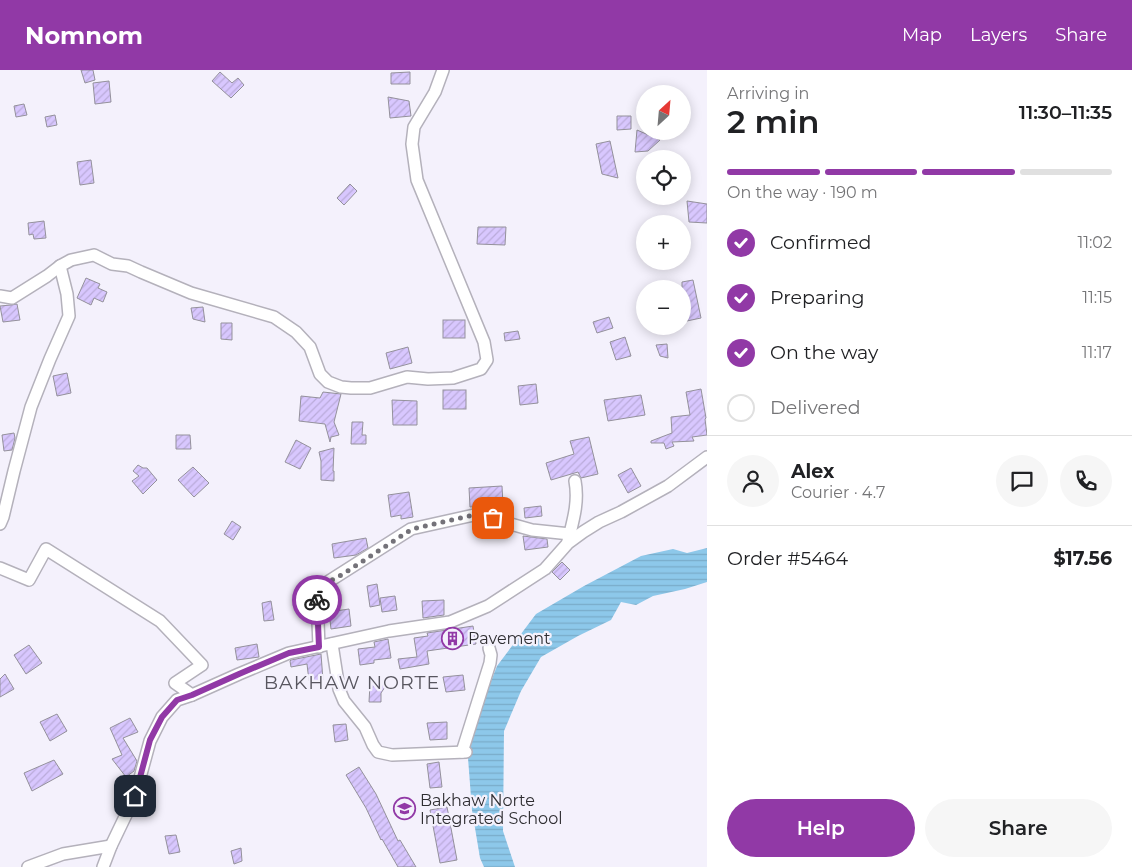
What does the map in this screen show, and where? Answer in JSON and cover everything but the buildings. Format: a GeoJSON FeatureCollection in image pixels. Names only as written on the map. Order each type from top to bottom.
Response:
{"type":"FeatureCollection","features":[{"type":"Feature","properties":{"kind":"street"},"geometry":{"type":"LineString","coordinates":[[0,296],[12,298],[71,260],[94,255],[112,264],[128,266],[191,293],[274,317],[296,332],[310,347],[320,374],[328,382],[340,387],[370,388],[407,377],[428,379],[453,378],[481,369],[487,360],[484,342],[417,180],[412,144],[414,127],[435,92],[443,70]]}},
{"type":"Feature","properties":{"kind":"street"},"geometry":{"type":"LineString","coordinates":[[0,524],[31,407],[69,316],[67,294],[60,266]]}},
{"type":"Feature","properties":{"kind":"street"},"geometry":{"type":"LineString","coordinates":[[103,867],[110,846],[135,796],[150,740],[162,717],[177,700],[289,653],[389,631],[450,622],[488,606],[544,569],[569,539],[668,486],[707,457]]}},
{"type":"Feature","properties":{"kind":"street"},"geometry":{"type":"LineString","coordinates":[[569,539],[576,504],[577,492],[575,481]]}},
{"type":"Feature","properties":{"kind":"street"},"geometry":{"type":"LineString","coordinates":[[319,647],[317,598],[323,585],[412,529],[474,515],[493,518],[569,539]]}},
{"type":"Feature","properties":{"kind":"street"},"geometry":{"type":"LineString","coordinates":[[0,568],[29,580],[46,549],[160,620],[202,665],[175,683],[192,695]]}},
{"type":"Feature","properties":{"kind":"street"},"geometry":{"type":"LineString","coordinates":[[332,644],[339,689],[344,701],[365,727],[378,752],[392,755],[464,752],[490,663],[491,655],[489,648]]}},
{"type":"Feature","properties":{"kind":"street"},"geometry":{"type":"LineString","coordinates":[[28,867],[63,854],[110,846]]}},
{"type":"Feature","properties":{"kind":"water"},"geometry":{"type":"Polygon","coordinates":[[[707,548],[707,582],[653,596],[636,605],[621,602],[611,620],[541,657],[521,691],[504,731],[503,831],[515,867],[484,867],[480,858],[472,810],[468,758],[476,719],[497,666],[536,614],[584,586],[641,556],[673,549],[687,553],[707,548]]]}},
{"type":"Feature","properties":{"kind":"way so far"},"geometry":{"type":"LineString","coordinates":[[317,600],[323,585],[412,529],[474,515],[493,518]]}},
{"type":"Feature","properties":{"kind":"place","name":"Pavement"},"geometry":{"type":"Point","coordinates":[452,638]}},
{"type":"Feature","properties":{"kind":"place","name":"Bakhaw Norte Integrated School"},"geometry":{"type":"Point","coordinates":[404,809]}},
{"type":"Feature","properties":{"kind":"district","name":"BAKHAW NORTE"},"geometry":{"type":"Point","coordinates":[352,682]}},
{"type":"Feature","properties":{"kind":"route"},"geometry":{"type":"LineString","coordinates":[[135,796],[150,740],[162,717],[177,700],[289,653],[319,647],[317,600]]}}]}
